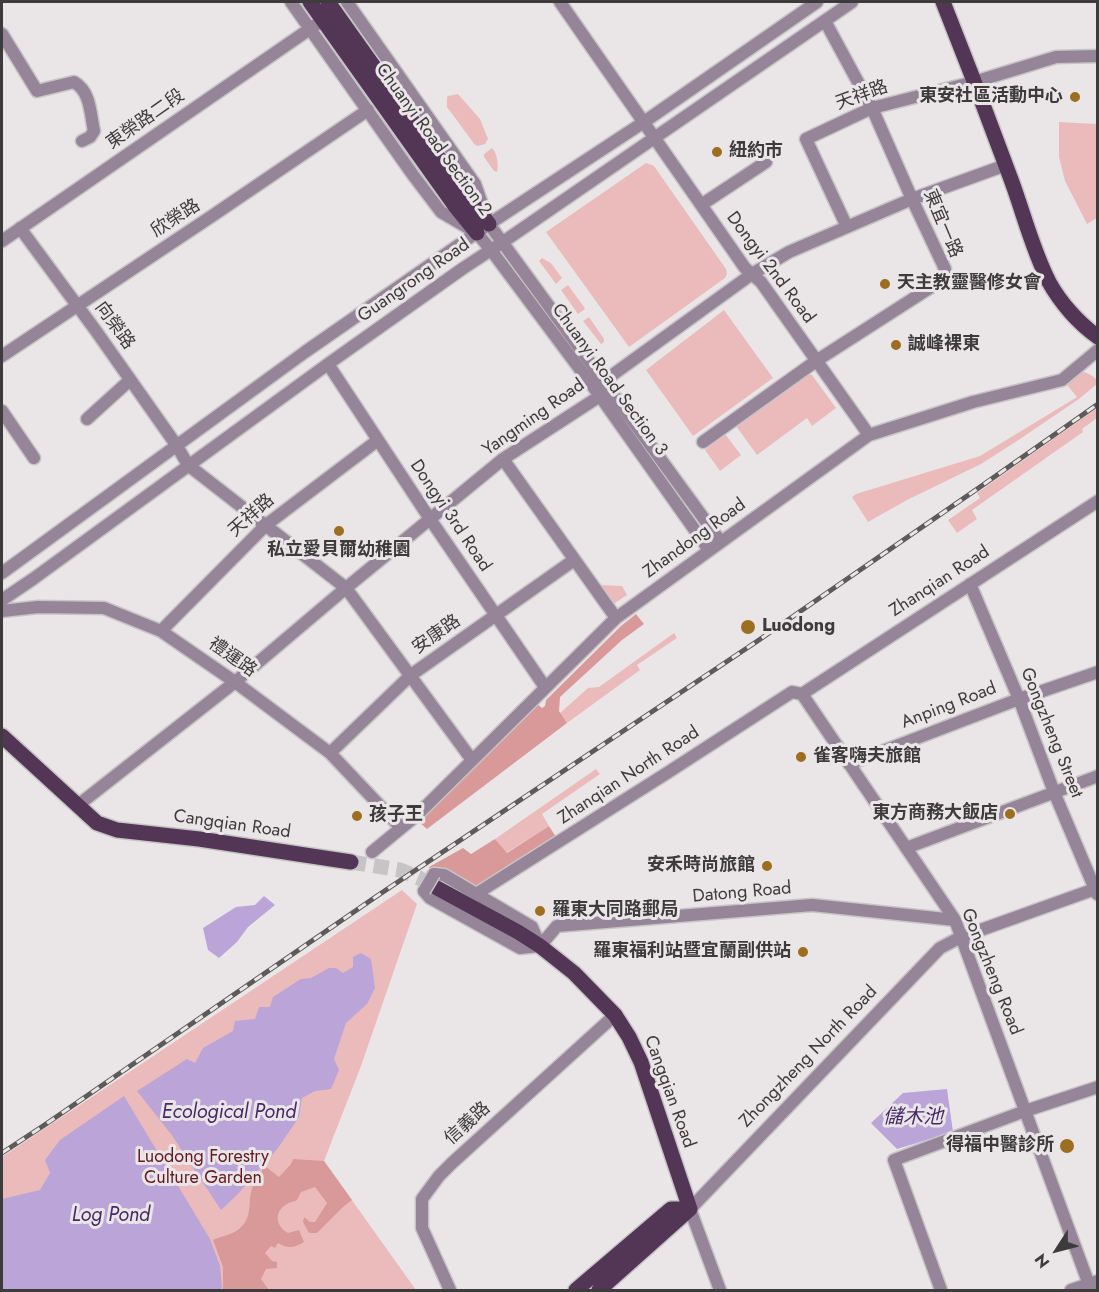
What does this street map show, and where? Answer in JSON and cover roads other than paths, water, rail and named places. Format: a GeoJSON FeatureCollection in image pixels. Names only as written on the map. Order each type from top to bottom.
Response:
{"type":"FeatureCollection","features":[{"type":"Feature","properties":{"kind":"main road","name":"Chuanyi Road Section 2"},"geometry":{"type":"LineString","coordinates":[[310,2],[331,11],[466,196],[483,228]]}},
{"type":"Feature","properties":{"kind":"main road"},"geometry":{"type":"LineString","coordinates":[[943,2],[1050,283],[1078,320],[1098,337]]}},
{"type":"Feature","properties":{"kind":"main road"},"geometry":{"type":"LineString","coordinates":[[2,736],[77,806]]}},
{"type":"Feature","properties":{"kind":"main road","name":"Cangqian Road"},"geometry":{"type":"LineString","coordinates":[[77,806],[97,823],[117,830],[199,839],[351,862]]}},
{"type":"Feature","properties":{"kind":"main road","name":"Cangqian Road"},"geometry":{"type":"LineString","coordinates":[[432,884],[540,946],[574,973],[615,1015],[641,1062],[690,1209]]}},
{"type":"Feature","properties":{"kind":"main road"},"geometry":{"type":"LineString","coordinates":[[576,1290],[671,1209],[690,1209]]}},
{"type":"Feature","properties":{"kind":"main road","name":"Zhongzheng North Road"},"geometry":{"type":"LineString","coordinates":[[599,1290],[690,1209]]}},
{"type":"Feature","properties":{"kind":"street","name":"Chuanyi Road Section 2"},"geometry":{"type":"LineString","coordinates":[[291,2],[331,11],[369,110],[413,175],[441,212],[483,228]]}},
{"type":"Feature","properties":{"kind":"street","name":"Dongyi 2nd Road"},"geometry":{"type":"LineString","coordinates":[[561,2],[745,268],[761,282],[869,435]]}},
{"type":"Feature","properties":{"kind":"street","name":"Guangrong Road"},"geometry":{"type":"LineString","coordinates":[[2,573],[305,352],[483,228],[644,122],[817,2]]}},
{"type":"Feature","properties":{"kind":"street","name":"Guangrong Road"},"geometry":{"type":"LineString","coordinates":[[2,600],[462,269],[852,2]]}},
{"type":"Feature","properties":{"kind":"street","name":"東榮路二段"},"geometry":{"type":"LineString","coordinates":[[2,241],[331,11]]}},
{"type":"Feature","properties":{"kind":"street","name":"東宜一路"},"geometry":{"type":"LineString","coordinates":[[703,442],[816,361],[939,282],[945,269],[872,108],[825,21]]}},
{"type":"Feature","properties":{"kind":"street"},"geometry":{"type":"LineString","coordinates":[[2,34],[37,91],[74,82],[81,86],[87,97],[94,130],[90,137],[82,141]]}},
{"type":"Feature","properties":{"kind":"street","name":"天祥路"},"geometry":{"type":"LineString","coordinates":[[847,227],[806,139],[872,108],[974,82],[1056,57],[1098,56]]}},
{"type":"Feature","properties":{"kind":"street","name":"欣榮路"},"geometry":{"type":"LineString","coordinates":[[2,356],[369,110]]}},
{"type":"Feature","properties":{"kind":"street"},"geometry":{"type":"LineString","coordinates":[[701,205],[766,162]]}},
{"type":"Feature","properties":{"kind":"street","name":"Yangming Road"},"geometry":{"type":"LineString","coordinates":[[77,806],[236,682],[503,459],[600,396],[604,381],[752,274],[789,252],[912,199],[1006,165]]}},
{"type":"Feature","properties":{"kind":"street","name":"向榮路"},"geometry":{"type":"LineString","coordinates":[[20,228],[177,446],[188,465]]}},
{"type":"Feature","properties":{"kind":"street","name":"Chuanyi Road Section 3"},"geometry":{"type":"LineString","coordinates":[[483,228],[503,242],[721,542]]}},
{"type":"Feature","properties":{"kind":"street","name":"Chuanyi Road Section 3"},"geometry":{"type":"LineString","coordinates":[[483,228],[491,250],[600,396],[709,550]]}},
{"type":"Feature","properties":{"kind":"street","name":"Zhandong Road"},"geometry":{"type":"LineString","coordinates":[[372,852],[417,815],[615,618],[869,435],[973,402],[1062,380],[1098,350]]}},
{"type":"Feature","properties":{"kind":"street","name":"Dongyi 3rd Road"},"geometry":{"type":"LineString","coordinates":[[328,364],[545,687]]}},
{"type":"Feature","properties":{"kind":"street"},"geometry":{"type":"LineString","coordinates":[[87,420],[130,380]]}},
{"type":"Feature","properties":{"kind":"street"},"geometry":{"type":"LineString","coordinates":[[2,411],[34,458]]}},
{"type":"Feature","properties":{"kind":"street","name":"天祥路"},"geometry":{"type":"LineString","coordinates":[[161,631],[266,525],[378,440]]}},
{"type":"Feature","properties":{"kind":"street"},"geometry":{"type":"LineString","coordinates":[[503,459],[615,618]]}},
{"type":"Feature","properties":{"kind":"street"},"geometry":{"type":"LineString","coordinates":[[188,465],[346,588],[472,760]]}},
{"type":"Feature","properties":{"kind":"street","name":"Zhanqian Road"},"geometry":{"type":"LineString","coordinates":[[802,694],[1098,501]]}},
{"type":"Feature","properties":{"kind":"street","name":"安康路"},"geometry":{"type":"LineString","coordinates":[[330,753],[411,675],[574,560]]}},
{"type":"Feature","properties":{"kind":"street","name":"Gongzheng Street"},"geometry":{"type":"LineString","coordinates":[[970,584],[1054,792],[1097,890]]}},
{"type":"Feature","properties":{"kind":"street","name":"禮運路"},"geometry":{"type":"LineString","coordinates":[[2,611],[38,607],[104,608],[161,631],[236,682],[330,753],[401,828]]}},
{"type":"Feature","properties":{"kind":"street","name":"Anping Road"},"geometry":{"type":"LineString","coordinates":[[849,764],[1018,699],[1098,672]]}},
{"type":"Feature","properties":{"kind":"street","name":"Zhanqian North Road"},"geometry":{"type":"LineString","coordinates":[[476,894],[792,693],[802,694]]}},
{"type":"Feature","properties":{"kind":"street","name":"Gongzheng Road"},"geometry":{"type":"LineString","coordinates":[[802,694],[955,920],[1092,1285]]}},
{"type":"Feature","properties":{"kind":"street"},"geometry":{"type":"LineString","coordinates":[[906,848],[1098,776]]}},
{"type":"Feature","properties":{"kind":"street"},"geometry":{"type":"LineString","coordinates":[[432,884],[444,876],[476,894],[532,927],[540,946]]}},
{"type":"Feature","properties":{"kind":"street","name":"Zhongzheng North Road"},"geometry":{"type":"LineString","coordinates":[[690,1209],[939,948],[961,938],[1097,890]]}},
{"type":"Feature","properties":{"kind":"street","name":"Datong Road"},"geometry":{"type":"LineString","coordinates":[[540,946],[557,927],[812,905],[955,920]]}},
{"type":"Feature","properties":{"kind":"street","name":"信義路"},"geometry":{"type":"LineString","coordinates":[[450,1290],[422,1228],[422,1199],[452,1163],[615,1015]]}},
{"type":"Feature","properties":{"kind":"street"},"geometry":{"type":"LineString","coordinates":[[941,1290],[894,1160],[1025,1111],[1098,1087]]}},
{"type":"Feature","properties":{"kind":"street","name":"Cangqian Road"},"geometry":{"type":"LineString","coordinates":[[690,1209],[720,1290]]}},
{"type":"Feature","properties":{"kind":"street"},"geometry":{"type":"LineString","coordinates":[[1071,1290],[1092,1285]]}},
{"type":"Feature","properties":{"kind":"water"},"geometry":{"type":"Polygon","coordinates":[[[264,896],[275,905],[248,927],[237,942],[219,958],[208,950],[203,928],[236,907],[255,905],[264,896]]]}},
{"type":"Feature","properties":{"kind":"water","name":"Ecological Pond"},"geometry":{"type":"Polygon","coordinates":[[[361,953],[371,959],[375,988],[367,1004],[346,1023],[334,1059],[339,1070],[331,1089],[315,1091],[302,1098],[299,1117],[278,1148],[221,1210],[171,1134],[137,1091],[187,1059],[195,1063],[203,1048],[233,1031],[235,1021],[255,1019],[259,1007],[270,1007],[273,997],[301,979],[311,978],[329,968],[336,968],[343,973],[353,967],[353,957],[361,953]]]}},
{"type":"Feature","properties":{"kind":"water","name":"儲木池"},"geometry":{"type":"Polygon","coordinates":[[[947,1089],[953,1132],[897,1149],[871,1123],[903,1093],[947,1089]]]}},
{"type":"Feature","properties":{"kind":"water","name":"Log Pond"},"geometry":{"type":"Polygon","coordinates":[[[124,1096],[210,1239],[220,1266],[222,1288],[219,1290],[2,1290],[2,1199],[40,1190],[50,1173],[45,1160],[60,1140],[124,1096]]]}},
{"type":"Feature","properties":{"kind":"tunnel"},"geometry":{"type":"LineString","coordinates":[[351,862],[400,870],[437,888]]}},
{"type":"Feature","properties":{"kind":"railway"},"geometry":{"type":"LineString","coordinates":[[2,1153],[377,896],[756,642],[1098,404]]}},
{"type":"Feature","properties":{"kind":"place","name":"東安社區活動中心"},"geometry":{"type":"Point","coordinates":[1075,97]}},
{"type":"Feature","properties":{"kind":"place","name":"紐約市"},"geometry":{"type":"Point","coordinates":[717,152]}},
{"type":"Feature","properties":{"kind":"place","name":"天主教靈醫修女會"},"geometry":{"type":"Point","coordinates":[885,284]}},
{"type":"Feature","properties":{"kind":"place","name":"誠峰裸東"},"geometry":{"type":"Point","coordinates":[896,345]}},
{"type":"Feature","properties":{"kind":"place","name":"私立愛貝爾幼稚園"},"geometry":{"type":"Point","coordinates":[339,531]}},
{"type":"Feature","properties":{"kind":"place","name":"Luodong"},"geometry":{"type":"Point","coordinates":[748,627]}},
{"type":"Feature","properties":{"kind":"place","name":"雀客嗨夫旅館"},"geometry":{"type":"Point","coordinates":[801,757]}},
{"type":"Feature","properties":{"kind":"place","name":"東方商務大飯店"},"geometry":{"type":"Point","coordinates":[1010,814]}},
{"type":"Feature","properties":{"kind":"place","name":"孩子王"},"geometry":{"type":"Point","coordinates":[357,816]}},
{"type":"Feature","properties":{"kind":"place","name":"安禾時尚旅館"},"geometry":{"type":"Point","coordinates":[767,866]}},
{"type":"Feature","properties":{"kind":"place","name":"羅東大同路郵局"},"geometry":{"type":"Point","coordinates":[540,911]}},
{"type":"Feature","properties":{"kind":"place","name":"羅東福利站暨宜蘭副供站"},"geometry":{"type":"Point","coordinates":[803,952]}},
{"type":"Feature","properties":{"kind":"place","name":"得福中醫診所"},"geometry":{"type":"Point","coordinates":[1067,1146]}},
{"type":"Feature","properties":{"kind":"park label","name":"Luodong Forestry Culture Garden"},"geometry":{"type":"Point","coordinates":[203,1168]}}]}
